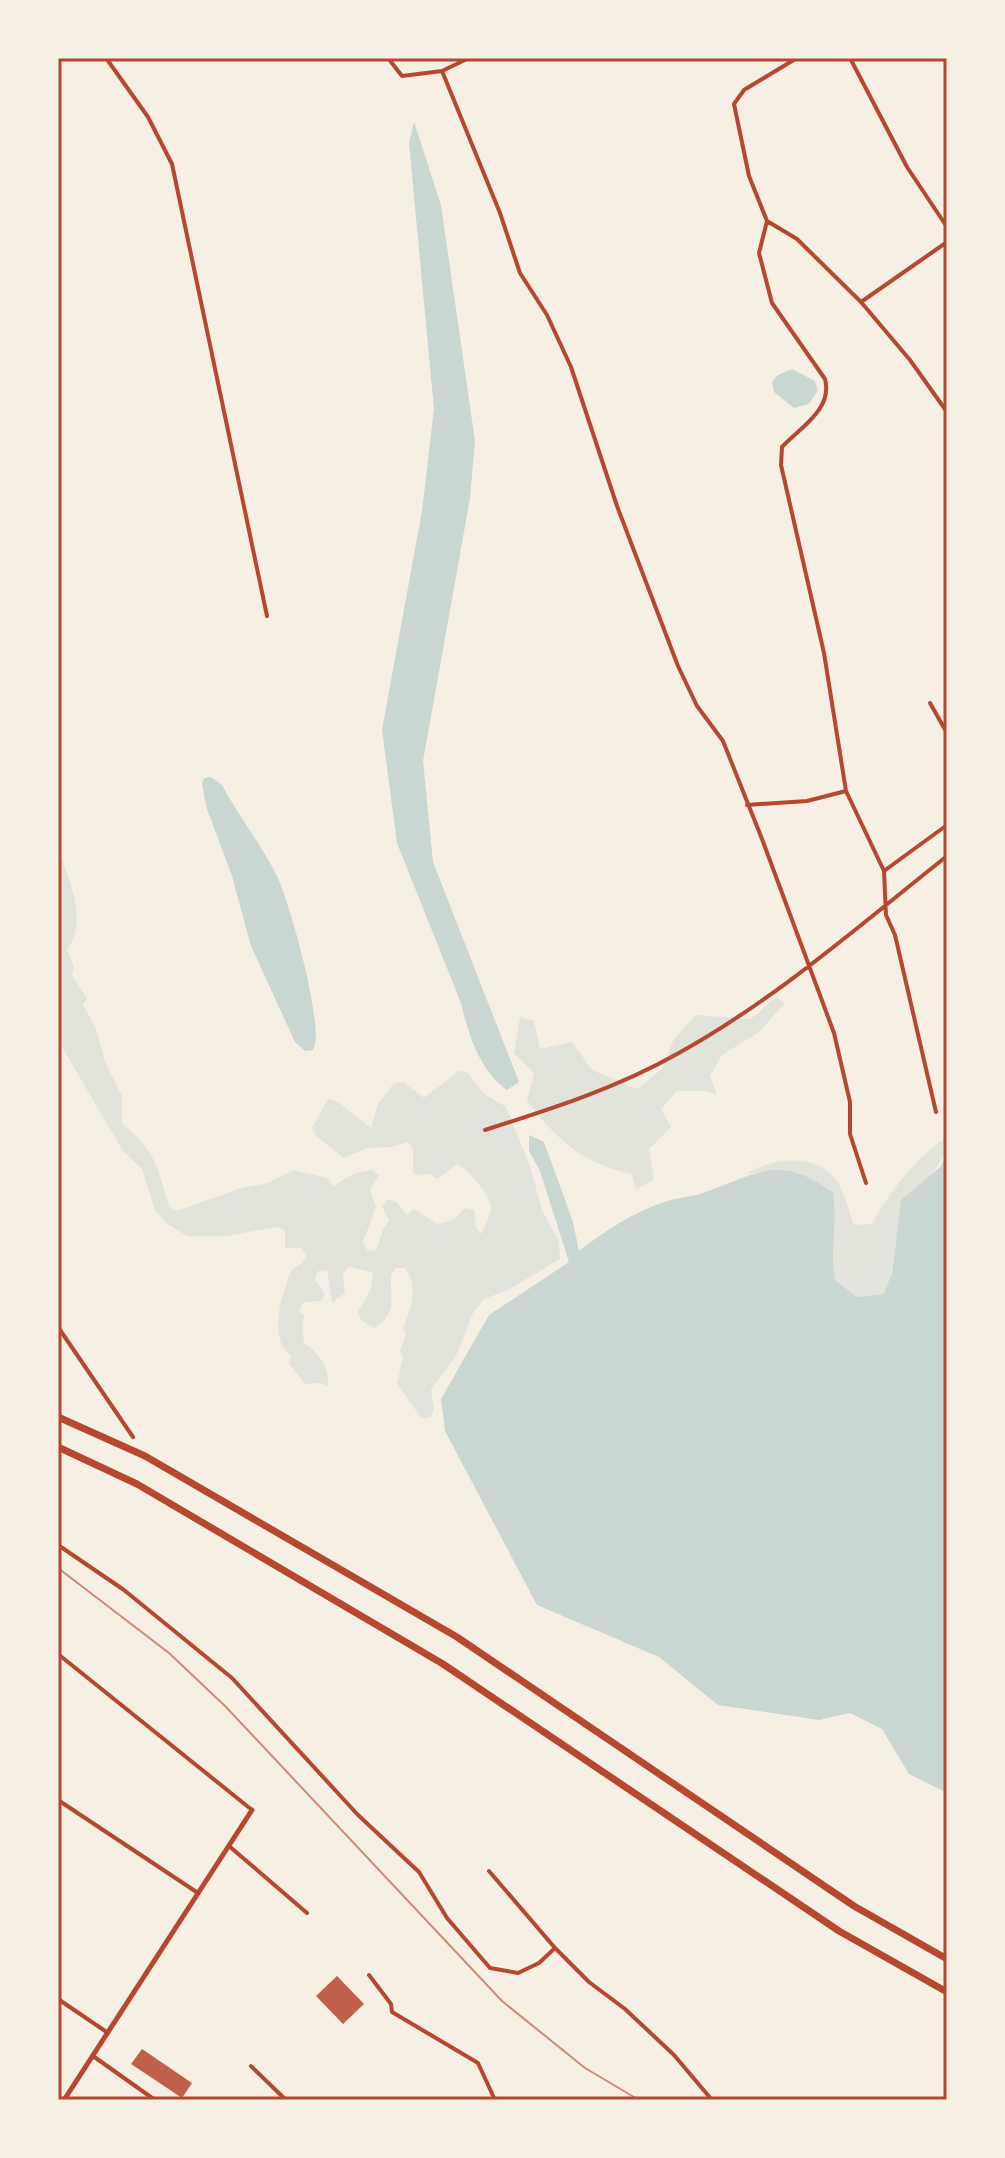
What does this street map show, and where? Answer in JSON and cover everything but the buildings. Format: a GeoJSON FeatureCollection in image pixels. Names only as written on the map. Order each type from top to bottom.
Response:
{"type":"FeatureCollection","features":[{"type":"Feature","properties":{"kind":"main road"},"geometry":{"type":"LineString","coordinates":[[58,1417],[145,1456],[457,1637],[854,1906],[947,1959]]}},
{"type":"Feature","properties":{"kind":"main road"},"geometry":{"type":"LineString","coordinates":[[58,1447],[137,1484],[443,1664],[839,1931],[947,1992]]}},
{"type":"Feature","properties":{"kind":"street"},"geometry":{"type":"LineString","coordinates":[[106,58],[148,117],[172,164],[267,616]]}},
{"type":"Feature","properties":{"kind":"street"},"geometry":{"type":"LineString","coordinates":[[388,58],[402,76],[442,71],[469,58]]}},
{"type":"Feature","properties":{"kind":"street"},"geometry":{"type":"LineString","coordinates":[[797,58],[744,90],[734,104],[749,176],[767,221],[759,253],[772,303],[825,379],[828,390],[820,410],[782,447],[781,465],[824,653],[846,791],[884,871],[886,915],[895,935],[936,1112]]}},
{"type":"Feature","properties":{"kind":"street"},"geometry":{"type":"LineString","coordinates":[[850,58],[907,167],[947,227]]}},
{"type":"Feature","properties":{"kind":"street"},"geometry":{"type":"LineString","coordinates":[[442,71],[500,213],[520,273],[547,315],[571,367],[617,506],[678,666],[697,706],[723,741],[834,1033],[850,1102],[850,1134],[866,1183]]}},
{"type":"Feature","properties":{"kind":"street"},"geometry":{"type":"LineString","coordinates":[[767,221],[797,239],[861,302],[910,360],[947,412]]}},
{"type":"Feature","properties":{"kind":"street"},"geometry":{"type":"LineString","coordinates":[[861,302],[947,242]]}},
{"type":"Feature","properties":{"kind":"street"},"geometry":{"type":"LineString","coordinates":[[930,703],[947,733]]}},
{"type":"Feature","properties":{"kind":"street"},"geometry":{"type":"LineString","coordinates":[[747,805],[807,801],[846,791]]}},
{"type":"Feature","properties":{"kind":"street"},"geometry":{"type":"LineString","coordinates":[[884,871],[947,825]]}},
{"type":"Feature","properties":{"kind":"street"},"geometry":{"type":"LineString","coordinates":[[485,1130],[580,1100],[677,1055],[763,1000],[947,856]]}},
{"type":"Feature","properties":{"kind":"street"},"geometry":{"type":"LineString","coordinates":[[58,1327],[133,1437]]}},
{"type":"Feature","properties":{"kind":"street"},"geometry":{"type":"LineString","coordinates":[[58,1545],[124,1590],[232,1678],[358,1815],[419,1872],[447,1918],[490,1968],[518,1973],[539,1963],[555,1948]]}},
{"type":"Feature","properties":{"kind":"street"},"geometry":{"type":"LineString","coordinates":[[58,1654],[252,1810],[64,2100]]}},
{"type":"Feature","properties":{"kind":"street"},"geometry":{"type":"LineString","coordinates":[[58,1800],[198,1893]]}},
{"type":"Feature","properties":{"kind":"street"},"geometry":{"type":"LineString","coordinates":[[229,1846],[307,1913]]}},
{"type":"Feature","properties":{"kind":"street"},"geometry":{"type":"LineString","coordinates":[[489,1871],[555,1948],[589,1982],[625,2009],[674,2055],[712,2100]]}},
{"type":"Feature","properties":{"kind":"street"},"geometry":{"type":"LineString","coordinates":[[369,1975],[391,2004],[392,2012],[478,2063],[495,2100]]}},
{"type":"Feature","properties":{"kind":"street"},"geometry":{"type":"LineString","coordinates":[[58,1999],[108,2033]]}},
{"type":"Feature","properties":{"kind":"street"},"geometry":{"type":"LineString","coordinates":[[93,2056],[155,2100]]}},
{"type":"Feature","properties":{"kind":"street"},"geometry":{"type":"LineString","coordinates":[[251,2066],[286,2100]]}},
{"type":"Feature","properties":{"kind":"shaded area"},"geometry":{"type":"Polygon","coordinates":[[[414,122],[441,205],[475,441],[470,498],[423,761],[433,862],[519,1082],[507,1090],[489,1073],[476,1051],[461,1003],[397,843],[382,730],[422,511],[434,409],[409,143],[414,122]]]}},
{"type":"Feature","properties":{"kind":"shaded area"},"geometry":{"type":"Polygon","coordinates":[[[792,369],[815,381],[818,390],[809,404],[794,408],[774,392],[772,382],[778,375],[792,369]]]}},
{"type":"Feature","properties":{"kind":"shaded area"},"geometry":{"type":"Polygon","coordinates":[[[211,777],[222,785],[271,864],[283,890],[315,1017],[313,1050],[305,1051],[295,1042],[251,946],[232,876],[207,809],[202,784],[204,778],[211,777]]]}},
{"type":"Feature","properties":{"kind":"shaded area"},"geometry":{"type":"Polygon","coordinates":[[[58,850],[72,887],[77,913],[73,938],[67,950],[74,967],[72,975],[87,998],[83,1005],[96,1028],[105,1062],[122,1096],[122,1123],[143,1143],[154,1160],[169,1207],[177,1211],[241,1188],[268,1183],[293,1170],[328,1178],[333,1186],[355,1173],[372,1170],[380,1175],[370,1189],[376,1207],[363,1242],[367,1250],[376,1251],[389,1221],[382,1206],[388,1199],[396,1202],[407,1215],[414,1209],[437,1224],[453,1220],[465,1208],[474,1210],[476,1228],[482,1234],[490,1204],[478,1184],[462,1167],[457,1164],[437,1179],[430,1174],[413,1175],[413,1150],[408,1142],[392,1147],[367,1148],[344,1158],[316,1136],[312,1128],[328,1099],[337,1101],[371,1128],[378,1104],[394,1083],[403,1082],[424,1098],[459,1071],[467,1072],[483,1093],[506,1107],[530,1166],[542,1210],[559,1242],[560,1259],[508,1290],[484,1299],[473,1313],[457,1354],[431,1390],[434,1408],[431,1417],[422,1419],[397,1384],[403,1358],[400,1351],[406,1334],[403,1327],[412,1297],[411,1282],[405,1268],[396,1268],[391,1275],[390,1311],[374,1328],[361,1320],[358,1312],[371,1289],[373,1272],[348,1267],[343,1274],[345,1293],[332,1303],[327,1270],[318,1271],[315,1279],[325,1294],[321,1301],[304,1302],[299,1310],[305,1316],[302,1324],[304,1343],[323,1362],[328,1387],[321,1383],[305,1384],[289,1364],[291,1356],[284,1348],[278,1328],[280,1304],[290,1274],[306,1255],[302,1248],[285,1248],[285,1231],[278,1227],[226,1236],[187,1236],[166,1223],[155,1210],[142,1169],[123,1151],[58,1040],[58,850]]]}},
{"type":"Feature","properties":{"kind":"shaded area"},"geometry":{"type":"Polygon","coordinates":[[[776,997],[785,1003],[759,1032],[722,1055],[710,1076],[717,1095],[707,1091],[677,1091],[661,1109],[671,1127],[649,1149],[654,1179],[636,1190],[632,1174],[600,1164],[572,1148],[548,1126],[527,1100],[534,1073],[514,1053],[520,1017],[534,1021],[540,1049],[572,1042],[592,1070],[637,1089],[661,1070],[674,1039],[696,1015],[751,1019],[776,997]]]}},
{"type":"Feature","properties":{"kind":"shaded area"},"geometry":{"type":"Polygon","coordinates":[[[529,1135],[544,1142],[573,1222],[579,1251],[619,1223],[652,1206],[700,1194],[752,1174],[781,1170],[813,1180],[833,1192],[835,1280],[857,1297],[883,1294],[892,1274],[901,1200],[940,1167],[947,1155],[947,1793],[909,1774],[882,1729],[850,1713],[819,1720],[718,1705],[659,1657],[537,1605],[445,1431],[441,1399],[489,1315],[569,1262],[540,1171],[529,1151],[529,1135]]]}},
{"type":"Feature","properties":{"kind":"shaded area"},"geometry":{"type":"Polygon","coordinates":[[[947,1137],[938,1166],[901,1200],[892,1274],[883,1294],[857,1297],[835,1280],[833,1192],[792,1172],[746,1174],[782,1161],[795,1160],[820,1166],[838,1183],[854,1225],[872,1224],[905,1176],[947,1137]]]}},
{"type":"Feature","properties":{"kind":"railway"},"geometry":{"type":"LineString","coordinates":[[58,1568],[169,1653],[226,1707],[502,2001],[585,2068],[639,2100]]}}]}
